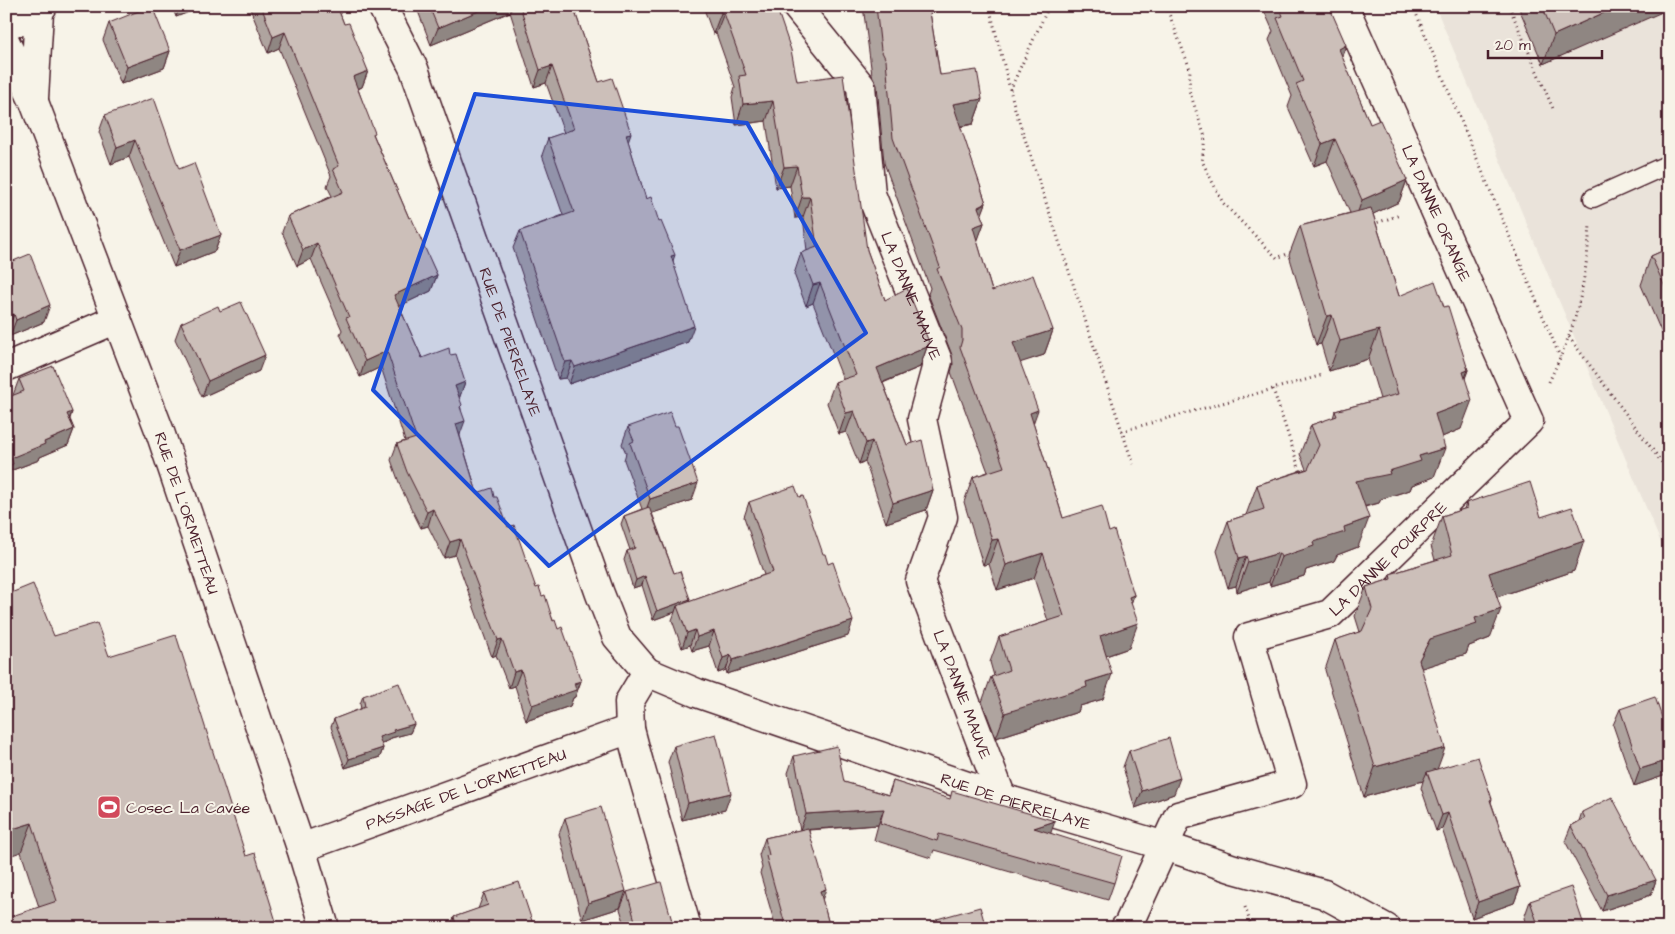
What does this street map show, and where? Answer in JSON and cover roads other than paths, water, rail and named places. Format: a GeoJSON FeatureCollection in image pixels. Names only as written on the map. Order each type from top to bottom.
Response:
{"type":"FeatureCollection","features":[{"type":"Feature","properties":{"kind":"street","name":"RUE DE PIERRELAYE"},"geometry":{"type":"LineString","coordinates":[[382,6],[414,69],[600,594],[617,637],[646,672],[706,696],[1002,798],[1164,846],[1234,869],[1324,894],[1386,928]]}},
{"type":"Feature","properties":{"kind":"street","name":"LA DANNE MAUVE"},"geometry":{"type":"LineString","coordinates":[[796,6],[861,86],[871,194],[938,361],[922,419],[943,517],[920,581],[1002,798]]}},
{"type":"Feature","properties":{"kind":"street","name":"LA DANNE ORANGE"},"geometry":{"type":"LineString","coordinates":[[1344,6],[1529,421]]}},
{"type":"Feature","properties":{"kind":"street"},"geometry":{"type":"LineString","coordinates":[[6,20],[20,22],[30,19],[41,9]]}},
{"type":"Feature","properties":{"kind":"street","name":"RUE DE L'ORMETTEAU"},"geometry":{"type":"LineString","coordinates":[[34,102],[41,9]]}},
{"type":"Feature","properties":{"kind":"street","name":"RUE DE L'ORMETTEAU"},"geometry":{"type":"LineString","coordinates":[[6,43],[34,102],[160,432],[302,848],[326,928]]}},
{"type":"Feature","properties":{"kind":"street"},"geometry":{"type":"LineString","coordinates":[[6,367],[117,319]]}},
{"type":"Feature","properties":{"kind":"street","name":"LA DANNE POURPRE"},"geometry":{"type":"LineString","coordinates":[[1164,846],[1178,816],[1292,784],[1249,636],[1330,614],[1529,421]]}},
{"type":"Feature","properties":{"kind":"street"},"geometry":{"type":"LineString","coordinates":[[646,672],[629,702],[630,729],[638,763],[686,928]]}},
{"type":"Feature","properties":{"kind":"street","name":"PASSAGE DE L'ORMETTEAU"},"geometry":{"type":"LineString","coordinates":[[302,848],[630,729]]}},
{"type":"Feature","properties":{"kind":"street"},"geometry":{"type":"LineString","coordinates":[[1125,928],[1164,846]]}},
{"type":"Feature","properties":{"kind":"lane"},"geometry":{"type":"LineString","coordinates":[[1593,198],[1669,164]]}},
{"type":"Feature","properties":{"kind":"place","name":"Cosec La Cavée"},"geometry":{"type":"Point","coordinates":[109,807]}}]}
